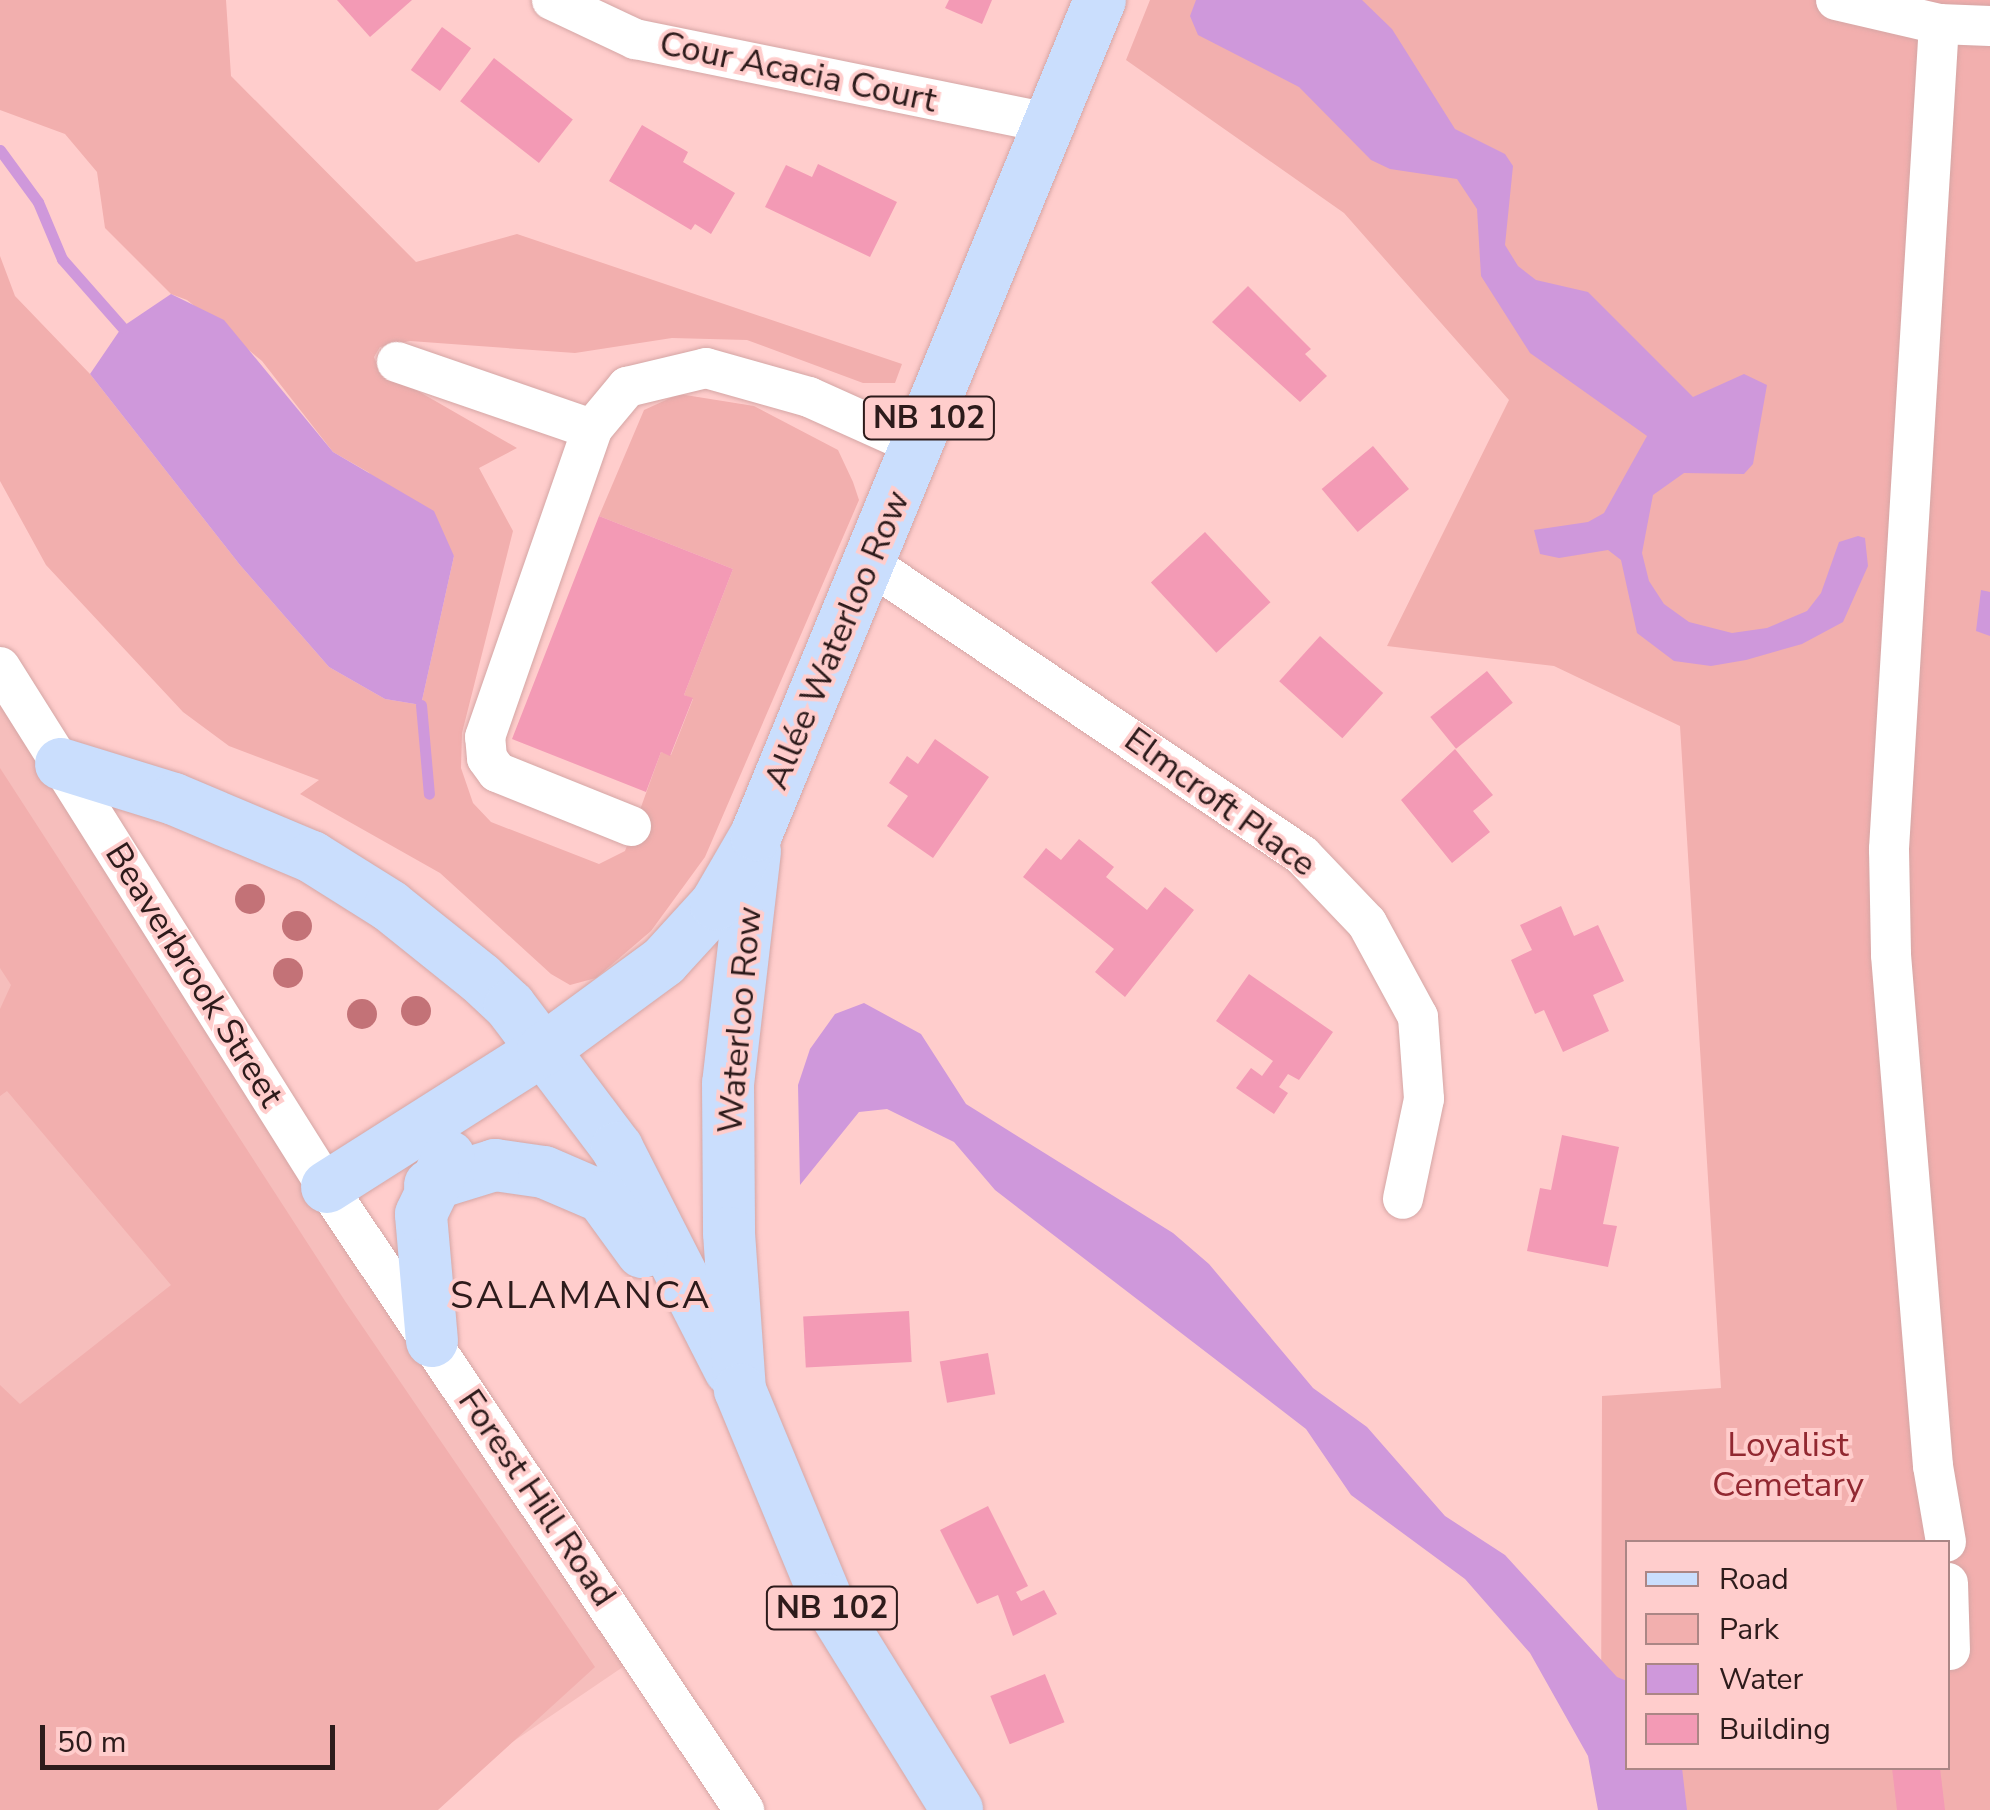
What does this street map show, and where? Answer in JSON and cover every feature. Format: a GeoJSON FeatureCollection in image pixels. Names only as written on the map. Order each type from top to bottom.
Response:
{"type":"FeatureCollection","features":[{"type":"Feature","properties":{"kind":"main road","name":"Allée Waterloo Row"},"geometry":{"type":"LineString","coordinates":[[756,835],[1100,0]]}},
{"type":"Feature","properties":{"kind":"main road"},"geometry":{"type":"LineString","coordinates":[[61,764],[174,799],[312,857],[438,943],[510,1006],[617,1148],[740,1390]]}},
{"type":"Feature","properties":{"kind":"main road"},"geometry":{"type":"LineString","coordinates":[[327,1187],[542,1050],[664,961],[716,904],[756,835]]}},
{"type":"Feature","properties":{"kind":"main road","name":"Waterloo Row"},"geometry":{"type":"LineString","coordinates":[[756,835],[728,1083],[729,1233],[740,1390],[828,1600],[956,1810]]}},
{"type":"Feature","properties":{"kind":"main road"},"geometry":{"type":"LineString","coordinates":[[432,1341],[420,1242],[430,1185],[468,1130],[542,1050]]}},
{"type":"Feature","properties":{"kind":"main road"},"geometry":{"type":"LineString","coordinates":[[430,1185],[471,1170],[519,1167],[602,1198],[740,1390]]}},
{"type":"Feature","properties":{"kind":"street","name":"Cour Acacia Court"},"geometry":{"type":"LineString","coordinates":[[552,0],[635,38],[1051,124]]}},
{"type":"Feature","properties":{"kind":"street"},"geometry":{"type":"LineString","coordinates":[[1836,0],[1939,24],[1990,26]]}},
{"type":"Feature","properties":{"kind":"street"},"geometry":{"type":"LineString","coordinates":[[1939,24],[1889,849],[1891,955],[1934,1466],[1946,1540]]}},
{"type":"Feature","properties":{"kind":"street"},"geometry":{"type":"LineString","coordinates":[[397,362],[592,429]]}},
{"type":"Feature","properties":{"kind":"street"},"geometry":{"type":"LineString","coordinates":[[631,826],[498,772],[487,758],[485,737],[592,429],[626,387],[706,368],[809,397],[918,446]]}},
{"type":"Feature","properties":{"kind":"street","name":"Elmcroft Place"},"geometry":{"type":"LineString","coordinates":[[870,564],[1302,855],[1367,922],[1418,1017],[1424,1099],[1403,1200]]}},
{"type":"Feature","properties":{"kind":"street","name":"Beaverbrook Street"},"geometry":{"type":"LineString","coordinates":[[0,667],[327,1187]]}},
{"type":"Feature","properties":{"kind":"street","name":"Forest Hill Road"},"geometry":{"type":"LineString","coordinates":[[327,1187],[744,1810]]}},
{"type":"Feature","properties":{"kind":"shaded area"},"geometry":{"type":"Polygon","coordinates":[[[0,667],[642,1654],[412,1810],[0,1810],[0,667]]]}},
{"type":"Feature","properties":{"kind":"green space"},"geometry":{"type":"Polygon","coordinates":[[[0,0],[226,0],[231,76],[416,262],[517,234],[902,364],[895,383],[863,383],[747,340],[672,338],[575,353],[410,341],[380,347],[374,357],[378,368],[517,448],[479,468],[513,531],[462,733],[461,768],[473,803],[491,822],[599,864],[625,851],[661,752],[671,755],[693,699],[684,695],[733,569],[599,516],[644,410],[679,394],[754,406],[838,450],[853,482],[859,500],[705,857],[651,931],[596,978],[570,985],[551,974],[440,873],[300,794],[319,780],[229,746],[183,712],[46,565],[0,481],[0,256],[15,296],[90,374],[240,565],[329,667],[385,699],[421,705],[454,556],[368,472],[333,452],[262,361],[187,300],[171,294],[105,228],[97,172],[65,134],[0,110],[0,0]]]}},
{"type":"Feature","properties":{"kind":"green space","name":"Loyalist Cemetary"},"geometry":{"type":"Polygon","coordinates":[[[1150,0],[1990,0],[1990,1810],[1644,1810],[1601,1735],[1602,1396],[1721,1388],[1680,726],[1554,666],[1387,646],[1509,400],[1344,213],[1126,60],[1150,0]]]}},
{"type":"Feature","properties":{"kind":"green space"},"geometry":{"type":"Polygon","coordinates":[[[0,768],[345,1301],[595,1667],[438,1810],[0,1810],[0,1385],[20,1404],[171,1285],[7,1091],[0,1096],[0,1009],[11,985],[0,968],[0,768]]]}},
{"type":"Feature","properties":{"kind":"water"},"geometry":{"type":"Polygon","coordinates":[[[1196,0],[1362,0],[1392,29],[1455,129],[1505,154],[1513,166],[1505,245],[1518,266],[1536,280],[1588,292],[1693,397],[1744,374],[1767,385],[1753,464],[1744,474],[1684,473],[1653,495],[1642,553],[1649,581],[1664,604],[1689,622],[1732,633],[1767,628],[1807,611],[1821,593],[1839,542],[1858,536],[1865,538],[1868,566],[1843,622],[1802,644],[1746,660],[1711,666],[1674,661],[1637,633],[1621,560],[1608,550],[1559,558],[1540,554],[1534,530],[1588,522],[1604,513],[1647,436],[1530,353],[1481,276],[1477,209],[1457,179],[1390,169],[1371,160],[1299,87],[1198,35],[1190,16],[1196,0]]]}},
{"type":"Feature","properties":{"kind":"water"},"geometry":{"type":"Polygon","coordinates":[[[171,294],[224,320],[333,452],[434,511],[454,556],[421,705],[385,699],[329,667],[240,565],[90,374],[122,327],[171,294]]]}},
{"type":"Feature","properties":{"kind":"water"},"geometry":{"type":"Polygon","coordinates":[[[1981,590],[1990,592],[1990,636],[1976,631],[1981,590]]]}},
{"type":"Feature","properties":{"kind":"water"},"geometry":{"type":"Polygon","coordinates":[[[864,1003],[921,1034],[966,1104],[1173,1233],[1209,1264],[1313,1388],[1367,1427],[1445,1516],[1505,1555],[1617,1677],[1625,1680],[1625,1770],[1682,1770],[1687,1810],[1598,1810],[1588,1756],[1530,1653],[1465,1579],[1351,1495],[1306,1429],[995,1190],[954,1142],[887,1109],[859,1112],[800,1185],[798,1085],[810,1049],[835,1014],[864,1003]]]}},
{"type":"Feature","properties":{"kind":"building"},"geometry":{"type":"Polygon","coordinates":[[[337,0],[412,0],[370,37],[337,0]]]}},
{"type":"Feature","properties":{"kind":"building"},"geometry":{"type":"Polygon","coordinates":[[[949,0],[992,0],[982,24],[945,8],[949,0]]]}},
{"type":"Feature","properties":{"kind":"building"},"geometry":{"type":"Polygon","coordinates":[[[442,27],[471,48],[440,91],[411,70],[442,27]]]}},
{"type":"Feature","properties":{"kind":"building"},"geometry":{"type":"Polygon","coordinates":[[[494,58],[573,120],[539,163],[460,101],[494,58]]]}},
{"type":"Feature","properties":{"kind":"building"},"geometry":{"type":"Polygon","coordinates":[[[642,125],[688,152],[683,162],[735,193],[711,234],[695,224],[691,230],[609,181],[642,125]]]}},
{"type":"Feature","properties":{"kind":"building"},"geometry":{"type":"Polygon","coordinates":[[[818,164],[897,202],[870,257],[765,207],[786,165],[812,177],[818,164]]]}},
{"type":"Feature","properties":{"kind":"building"},"geometry":{"type":"Polygon","coordinates":[[[1248,286],[1311,349],[1305,354],[1327,376],[1300,402],[1212,322],[1248,286]]]}},
{"type":"Feature","properties":{"kind":"building"},"geometry":{"type":"Polygon","coordinates":[[[1373,446],[1409,489],[1358,532],[1322,489],[1373,446]]]}},
{"type":"Feature","properties":{"kind":"building"},"geometry":{"type":"Polygon","coordinates":[[[599,516],[733,569],[684,695],[693,698],[670,756],[661,752],[646,792],[512,739],[599,516]]]}},
{"type":"Feature","properties":{"kind":"building"},"geometry":{"type":"Polygon","coordinates":[[[1205,532],[1270,602],[1216,653],[1151,582],[1205,532]]]}},
{"type":"Feature","properties":{"kind":"building"},"geometry":{"type":"Polygon","coordinates":[[[1320,636],[1383,693],[1342,738],[1279,681],[1320,636]]]}},
{"type":"Feature","properties":{"kind":"building"},"geometry":{"type":"Polygon","coordinates":[[[1487,671],[1513,703],[1456,749],[1430,717],[1487,671]]]}},
{"type":"Feature","properties":{"kind":"building"},"geometry":{"type":"Polygon","coordinates":[[[935,739],[989,777],[933,858],[887,826],[908,796],[889,783],[907,756],[918,764],[935,739]]]}},
{"type":"Feature","properties":{"kind":"building"},"geometry":{"type":"Polygon","coordinates":[[[1455,749],[1493,795],[1473,811],[1490,832],[1452,863],[1401,800],[1455,749]]]}},
{"type":"Feature","properties":{"kind":"building"},"geometry":{"type":"Polygon","coordinates":[[[1079,839],[1114,867],[1106,877],[1147,910],[1165,887],[1194,910],[1125,997],[1095,972],[1114,949],[1023,877],[1046,848],[1061,860],[1079,839]]]}},
{"type":"Feature","properties":{"kind":"building"},"geometry":{"type":"Polygon","coordinates":[[[1561,906],[1574,936],[1598,925],[1624,981],[1593,995],[1609,1031],[1563,1052],[1544,1010],[1535,1014],[1511,960],[1532,950],[1520,925],[1561,906]]]}},
{"type":"Feature","properties":{"kind":"building"},"geometry":{"type":"Polygon","coordinates":[[[1249,974],[1333,1032],[1299,1080],[1288,1074],[1279,1087],[1288,1093],[1274,1114],[1236,1088],[1251,1068],[1262,1076],[1273,1061],[1216,1021],[1249,974]]]}},
{"type":"Feature","properties":{"kind":"building"},"geometry":{"type":"Polygon","coordinates":[[[1562,1135],[1619,1147],[1603,1224],[1617,1226],[1608,1267],[1527,1251],[1540,1188],[1551,1190],[1562,1135]]]}},
{"type":"Feature","properties":{"kind":"building"},"geometry":{"type":"Polygon","coordinates":[[[909,1311],[912,1362],[806,1367],[803,1317],[909,1311]]]}},
{"type":"Feature","properties":{"kind":"building"},"geometry":{"type":"Polygon","coordinates":[[[988,1353],[995,1394],[947,1403],[940,1362],[988,1353]]]}},
{"type":"Feature","properties":{"kind":"building"},"geometry":{"type":"Polygon","coordinates":[[[988,1506],[1028,1586],[1016,1592],[1021,1601],[1044,1590],[1057,1614],[1013,1636],[998,1595],[977,1604],[940,1530],[988,1506]]]}},
{"type":"Feature","properties":{"kind":"building"},"geometry":{"type":"Polygon","coordinates":[[[1045,1674],[1064,1722],[1010,1744],[990,1696],[1045,1674]]]}},
{"type":"Feature","properties":{"kind":"building"},"geometry":{"type":"Polygon","coordinates":[[[1892,1770],[1940,1770],[1945,1810],[1897,1810],[1892,1770]]]}},
{"type":"Feature","properties":{"kind":"waterway"},"geometry":{"type":"LineString","coordinates":[[0,150],[38,202],[62,259],[122,327]]}},
{"type":"Feature","properties":{"kind":"waterway"},"geometry":{"type":"LineString","coordinates":[[421,705],[429,794]]}},
{"type":"Feature","properties":{"kind":"district","name":"SALAMANCA"},"geometry":{"type":"Point","coordinates":[581,1296]}}]}
